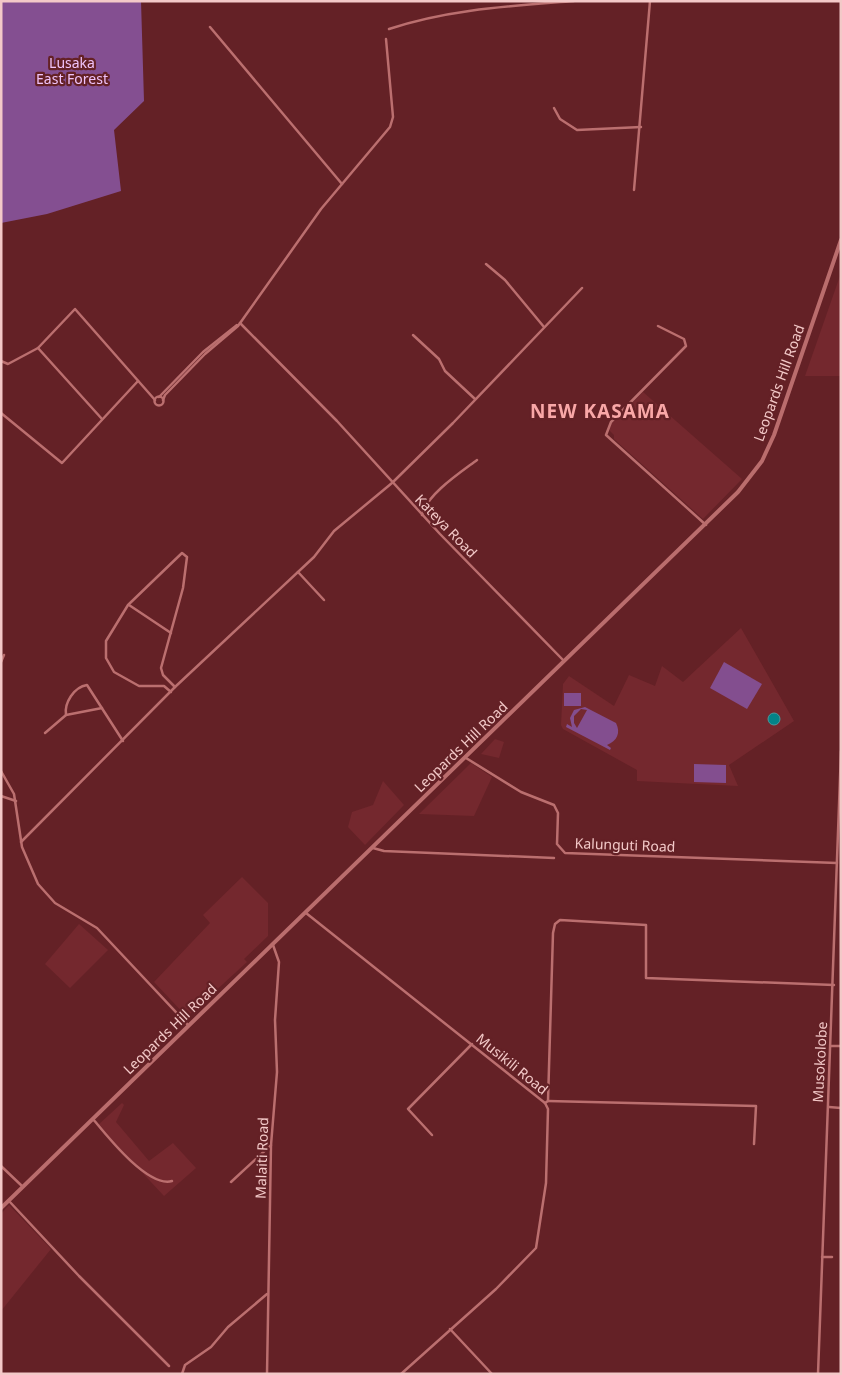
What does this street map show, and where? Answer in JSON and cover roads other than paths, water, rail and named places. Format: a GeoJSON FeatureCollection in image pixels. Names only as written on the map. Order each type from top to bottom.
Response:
{"type":"FeatureCollection","features":[{"type":"Feature","properties":{"kind":"main road","name":"Leopards Hill Road"},"geometry":{"type":"LineString","coordinates":[[1,1208],[738,492],[769,448],[841,240]]}},
{"type":"Feature","properties":{"kind":"street"},"geometry":{"type":"LineString","coordinates":[[510,1],[510,6]]}},
{"type":"Feature","properties":{"kind":"street"},"geometry":{"type":"LineString","coordinates":[[389,29],[450,14],[510,6],[574,1]]}},
{"type":"Feature","properties":{"kind":"street"},"geometry":{"type":"LineString","coordinates":[[634,190],[641,127],[650,1]]}},
{"type":"Feature","properties":{"kind":"street"},"geometry":{"type":"LineString","coordinates":[[210,27],[342,184]]}},
{"type":"Feature","properties":{"kind":"street"},"geometry":{"type":"LineString","coordinates":[[1,361],[8,364],[38,348],[75,309],[155,400],[158,406],[162,404],[163,400],[205,354],[239,324],[274,272],[392,122],[386,39]]}},
{"type":"Feature","properties":{"kind":"street"},"geometry":{"type":"LineString","coordinates":[[554,108],[560,119],[577,130],[641,127]]}},
{"type":"Feature","properties":{"kind":"street"},"geometry":{"type":"LineString","coordinates":[[486,264],[511,287],[544,327]]}},
{"type":"Feature","properties":{"kind":"street"},"geometry":{"type":"LineString","coordinates":[[21,842],[175,688],[298,572],[318,552],[334,531],[392,483],[582,288]]}},
{"type":"Feature","properties":{"kind":"street"},"geometry":{"type":"LineString","coordinates":[[155,400],[203,352],[239,324]]}},
{"type":"Feature","properties":{"kind":"street","name":"Kateya Road"},"geometry":{"type":"LineString","coordinates":[[239,324],[317,400],[422,515],[565,662]]}},
{"type":"Feature","properties":{"kind":"street"},"geometry":{"type":"LineString","coordinates":[[658,326],[684,339],[686,346],[611,422],[606,435],[706,525]]}},
{"type":"Feature","properties":{"kind":"street"},"geometry":{"type":"LineString","coordinates":[[413,335],[439,359],[446,370],[475,399]]}},
{"type":"Feature","properties":{"kind":"street"},"geometry":{"type":"LineString","coordinates":[[38,348],[102,419]]}},
{"type":"Feature","properties":{"kind":"street"},"geometry":{"type":"LineString","coordinates":[[1,413],[62,463],[138,381]]}},
{"type":"Feature","properties":{"kind":"street"},"geometry":{"type":"LineString","coordinates":[[159,397],[163,400]]}},
{"type":"Feature","properties":{"kind":"street"},"geometry":{"type":"LineString","coordinates":[[422,515],[424,506],[437,492],[453,477],[466,470],[477,460]]}},
{"type":"Feature","properties":{"kind":"street"},"geometry":{"type":"LineString","coordinates":[[171,692],[164,686],[136,685],[114,672],[108,664],[106,637],[123,616],[128,605],[182,553],[186,555],[182,588],[161,668],[164,675],[175,688]]}},
{"type":"Feature","properties":{"kind":"street"},"geometry":{"type":"LineString","coordinates":[[298,572],[324,600]]}},
{"type":"Feature","properties":{"kind":"street"},"geometry":{"type":"LineString","coordinates":[[128,605],[171,634]]}},
{"type":"Feature","properties":{"kind":"street"},"geometry":{"type":"LineString","coordinates":[[1,662],[4,655]]}},
{"type":"Feature","properties":{"kind":"street"},"geometry":{"type":"LineString","coordinates":[[66,716],[66,706],[71,697],[85,685],[88,686],[123,741]]}},
{"type":"Feature","properties":{"kind":"street"},"geometry":{"type":"LineString","coordinates":[[46,733],[66,716],[102,708]]}},
{"type":"Feature","properties":{"kind":"street","name":"Musokolobe"},"geometry":{"type":"LineString","coordinates":[[818,1374],[839,865],[841,751]]}},
{"type":"Feature","properties":{"kind":"street","name":"Kalunguti Road"},"geometry":{"type":"LineString","coordinates":[[466,758],[515,788],[554,805],[558,813],[558,844],[565,853],[839,865]]}},
{"type":"Feature","properties":{"kind":"street"},"geometry":{"type":"LineString","coordinates":[[1,771],[16,801],[21,842],[35,878],[46,895],[60,907],[86,920],[97,928],[189,1026]]}},
{"type":"Feature","properties":{"kind":"street"},"geometry":{"type":"LineString","coordinates":[[1,796],[16,801]]}},
{"type":"Feature","properties":{"kind":"street"},"geometry":{"type":"LineString","coordinates":[[373,848],[384,851],[554,858]]}},
{"type":"Feature","properties":{"kind":"street","name":"Musikili Road"},"geometry":{"type":"LineString","coordinates":[[306,913],[472,1044],[544,1103],[548,1109],[548,1158],[538,1245],[527,1259],[401,1374]]}},
{"type":"Feature","properties":{"kind":"street"},"geometry":{"type":"LineString","coordinates":[[548,1100],[553,933],[555,924],[560,920],[627,922],[646,925],[646,978],[834,985]]}},
{"type":"Feature","properties":{"kind":"street","name":"Malaiti Road"},"geometry":{"type":"LineString","coordinates":[[267,1374],[271,1145],[277,1072],[275,1026],[280,962],[273,945]]}},
{"type":"Feature","properties":{"kind":"street"},"geometry":{"type":"LineString","coordinates":[[432,1135],[408,1109],[472,1044]]}},
{"type":"Feature","properties":{"kind":"street"},"geometry":{"type":"LineString","coordinates":[[831,1046],[841,1046]]}},
{"type":"Feature","properties":{"kind":"street"},"geometry":{"type":"LineString","coordinates":[[544,1103],[548,1100],[756,1106],[754,1144]]}},
{"type":"Feature","properties":{"kind":"street"},"geometry":{"type":"LineString","coordinates":[[828,1107],[841,1108]]}},
{"type":"Feature","properties":{"kind":"street"},"geometry":{"type":"LineString","coordinates":[[93,1119],[140,1169],[160,1182],[172,1181]]}},
{"type":"Feature","properties":{"kind":"street"},"geometry":{"type":"LineString","coordinates":[[231,1182],[271,1145]]}},
{"type":"Feature","properties":{"kind":"street"},"geometry":{"type":"LineString","coordinates":[[1,1166],[23,1188]]}},
{"type":"Feature","properties":{"kind":"street"},"geometry":{"type":"LineString","coordinates":[[9,1201],[79,1276],[169,1366]]}},
{"type":"Feature","properties":{"kind":"street"},"geometry":{"type":"LineString","coordinates":[[822,1257],[832,1257]]}},
{"type":"Feature","properties":{"kind":"street"},"geometry":{"type":"LineString","coordinates":[[182,1374],[185,1366],[211,1347],[228,1328],[267,1294]]}},
{"type":"Feature","properties":{"kind":"street"},"geometry":{"type":"LineString","coordinates":[[450,1329],[492,1374]]}},
{"type":"Feature","properties":{"kind":"water"},"geometry":{"type":"Polygon","coordinates":[[[774,713],[780,719],[774,725],[768,719],[774,713]]]}},
{"type":"Feature","properties":{"kind":"district","name":"NEW KASAMA"},"geometry":{"type":"Point","coordinates":[600,411]}},
{"type":"Feature","properties":{"kind":"park label","name":"Lusaka East Forest"},"geometry":{"type":"Point","coordinates":[72,72]}}]}
